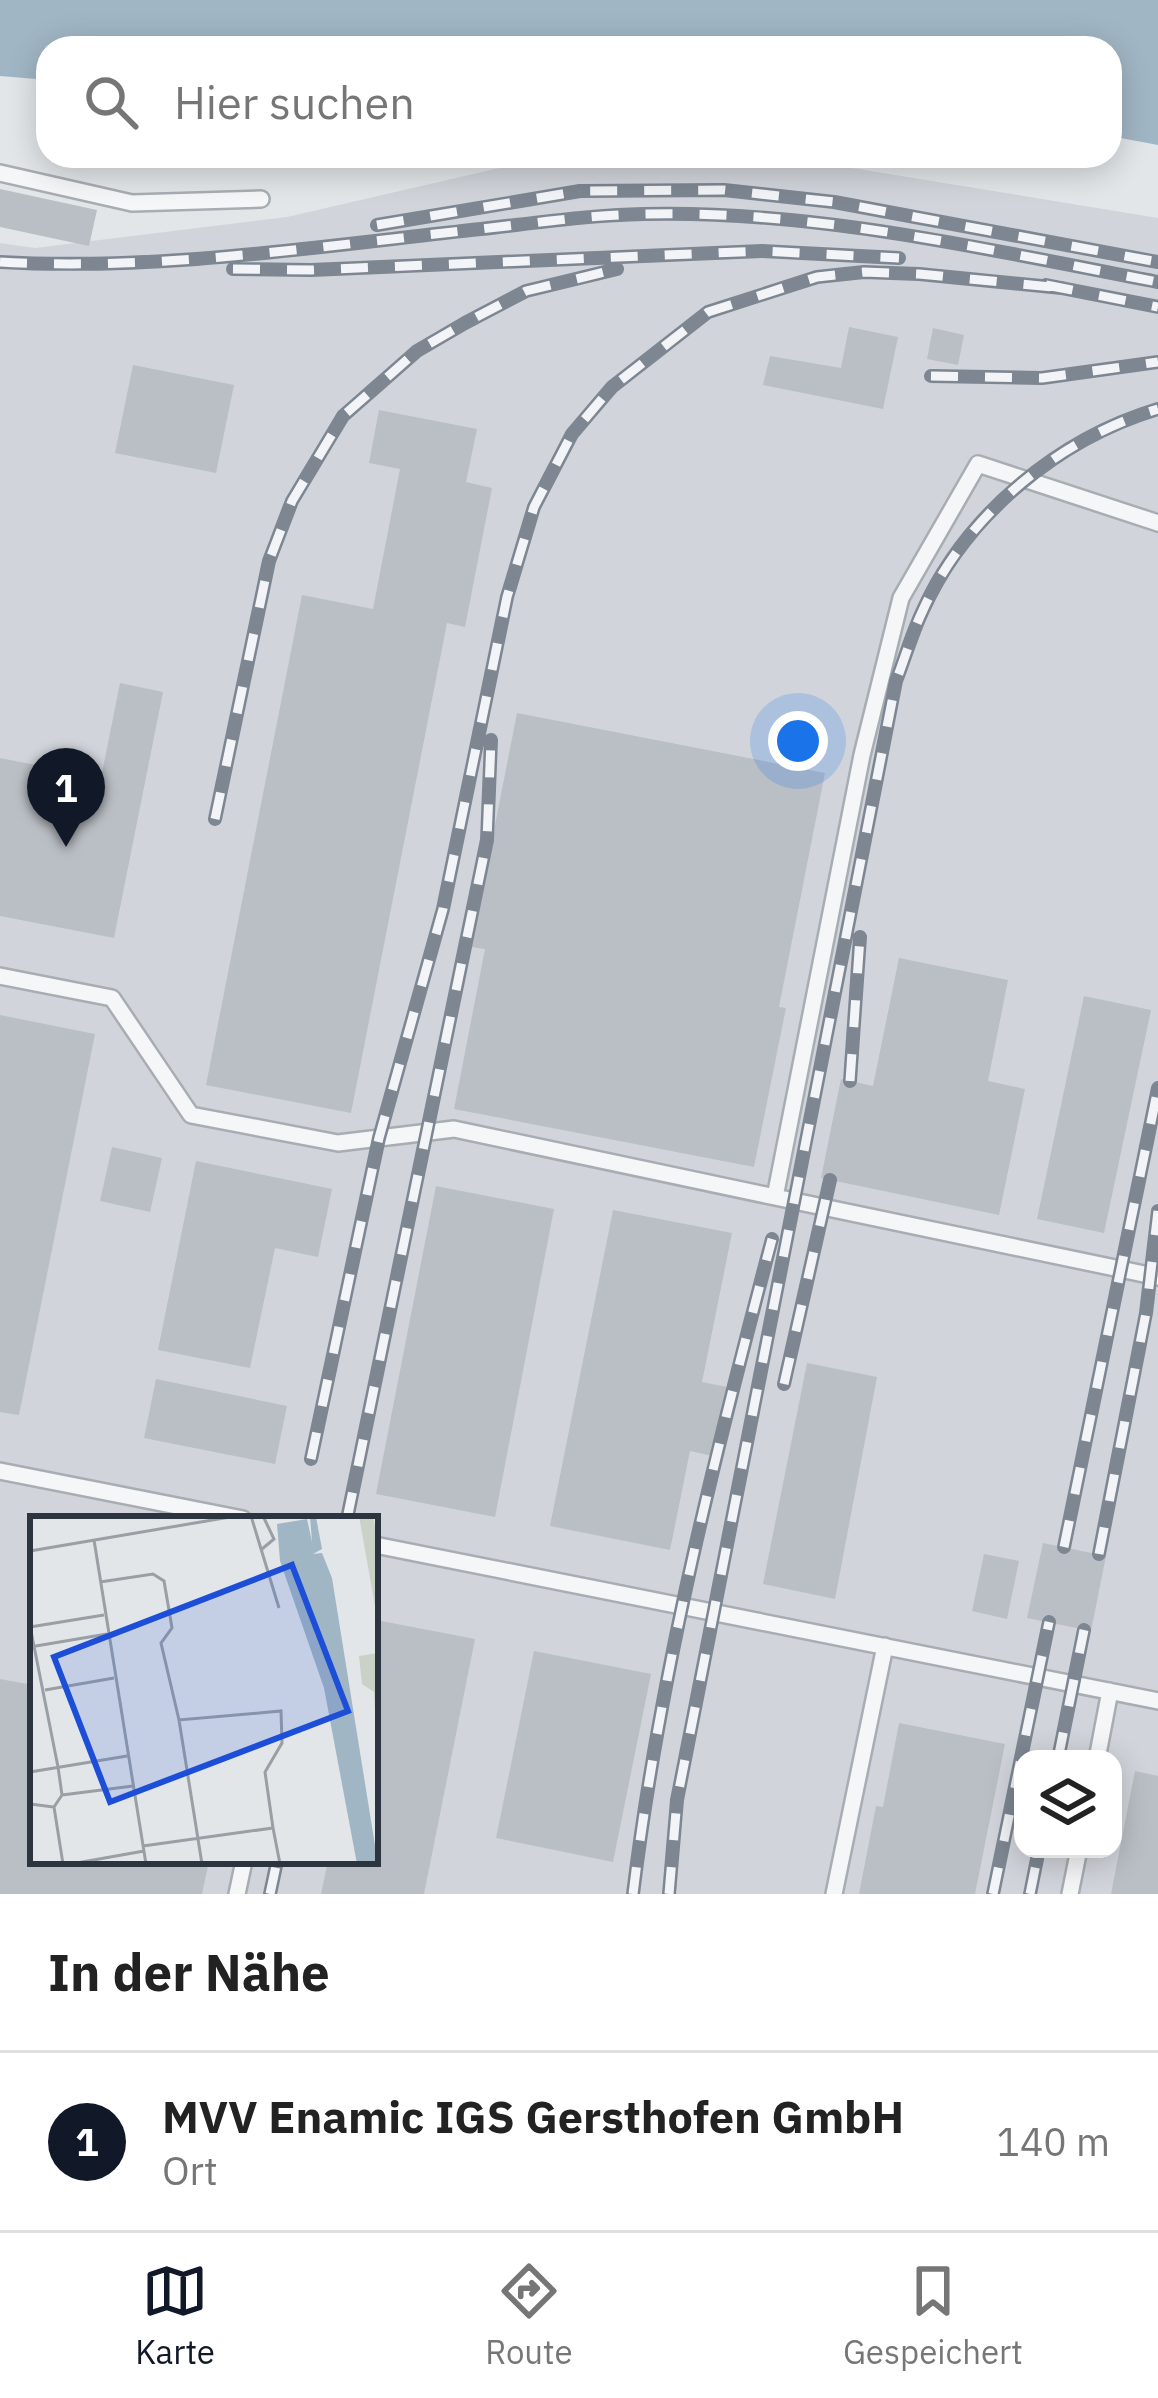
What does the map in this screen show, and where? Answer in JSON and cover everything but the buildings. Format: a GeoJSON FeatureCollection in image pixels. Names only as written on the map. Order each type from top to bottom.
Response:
{"type":"FeatureCollection","features":[{"type":"Feature","properties":{"kind":"lane"},"geometry":{"type":"LineString","coordinates":[[0,173],[132,203],[261,199]]}},
{"type":"Feature","properties":{"kind":"lane"},"geometry":{"type":"LineString","coordinates":[[775,1197],[862,755],[901,598],[978,464],[1158,523]]}},
{"type":"Feature","properties":{"kind":"lane"},"geometry":{"type":"LineString","coordinates":[[0,976],[112,998],[191,1115],[338,1143],[454,1130],[1158,1277]]}},
{"type":"Feature","properties":{"kind":"lane"},"geometry":{"type":"LineString","coordinates":[[0,1471],[228,1516]]}},
{"type":"Feature","properties":{"kind":"lane"},"geometry":{"type":"LineString","coordinates":[[378,1546],[1158,1700]]}},
{"type":"Feature","properties":{"kind":"lane"},"geometry":{"type":"LineString","coordinates":[[834,1894],[885,1646]]}},
{"type":"Feature","properties":{"kind":"lane"},"geometry":{"type":"LineString","coordinates":[[1099,1750],[1110,1691]]}},
{"type":"Feature","properties":{"kind":"lane"},"geometry":{"type":"LineString","coordinates":[[1070,1894],[1077,1858]]}},
{"type":"Feature","properties":{"kind":"lane"},"geometry":{"type":"LineString","coordinates":[[237,1894],[243,1864]]}},
{"type":"Feature","properties":{"kind":"shaded area"},"geometry":{"type":"Polygon","coordinates":[[[499,168],[852,168],[1158,218],[1158,1894],[0,1894],[0,243],[35,248],[287,217],[499,168]]]}},
{"type":"Feature","properties":{"kind":"water"},"geometry":{"type":"Polygon","coordinates":[[[0,0],[1158,0],[1158,145],[1122,138],[1122,36],[36,36],[36,79],[0,76],[0,0]]]}},
{"type":"Feature","properties":{"kind":"railway"},"geometry":{"type":"LineString","coordinates":[[377,225],[580,191],[724,190],[834,202],[1158,262]]}},
{"type":"Feature","properties":{"kind":"railway"},"geometry":{"type":"LineString","coordinates":[[0,262],[181,260],[583,218],[709,214],[903,234],[1158,282]]}},
{"type":"Feature","properties":{"kind":"railway"},"geometry":{"type":"LineString","coordinates":[[233,269],[311,270],[762,251],[899,258]]}},
{"type":"Feature","properties":{"kind":"railway"},"geometry":{"type":"LineString","coordinates":[[215,819],[269,561],[292,501],[343,416],[417,351],[465,323],[526,291],[617,269]]}},
{"type":"Feature","properties":{"kind":"railway"},"geometry":{"type":"LineString","coordinates":[[311,1459],[379,1138],[443,909],[507,597],[534,507],[572,434],[612,387],[708,312],[817,277],[864,272],[919,274],[1062,288]]}},
{"type":"Feature","properties":{"kind":"railway"},"geometry":{"type":"LineString","coordinates":[[1046,285],[1158,307]]}},
{"type":"Feature","properties":{"kind":"railway"},"geometry":{"type":"LineString","coordinates":[[931,376],[1042,378],[1158,362]]}},
{"type":"Feature","properties":{"kind":"railway"},"geometry":{"type":"LineString","coordinates":[[669,1894],[677,1800],[896,681],[941,575],[990,513],[1051,461],[1121,422],[1158,409]]}},
{"type":"Feature","properties":{"kind":"railway"},"geometry":{"type":"LineString","coordinates":[[348,1516],[487,840],[491,740]]}},
{"type":"Feature","properties":{"kind":"railway"},"geometry":{"type":"LineString","coordinates":[[850,1081],[860,937]]}},
{"type":"Feature","properties":{"kind":"railway"},"geometry":{"type":"LineString","coordinates":[[1064,1547],[1158,1088]]}},
{"type":"Feature","properties":{"kind":"railway"},"geometry":{"type":"LineString","coordinates":[[784,1384],[830,1180]]}},
{"type":"Feature","properties":{"kind":"railway"},"geometry":{"type":"LineString","coordinates":[[1099,1554],[1146,1313],[1158,1211]]}},
{"type":"Feature","properties":{"kind":"railway"},"geometry":{"type":"LineString","coordinates":[[633,1894],[674,1646],[772,1239]]}},
{"type":"Feature","properties":{"kind":"railway"},"geometry":{"type":"LineString","coordinates":[[993,1894],[1049,1622]]}},
{"type":"Feature","properties":{"kind":"railway"},"geometry":{"type":"LineString","coordinates":[[1060,1750],[1084,1630]]}},
{"type":"Feature","properties":{"kind":"railway"},"geometry":{"type":"LineString","coordinates":[[1030,1894],[1037,1858]]}},
{"type":"Feature","properties":{"kind":"railway"},"geometry":{"type":"LineString","coordinates":[[270,1894],[276,1864]]}},
{"type":"Feature","properties":{"kind":"place","name":"MVV Enamic IGS Gersthofen GmbH"},"geometry":{"type":"Point","coordinates":[66,847]}}]}
